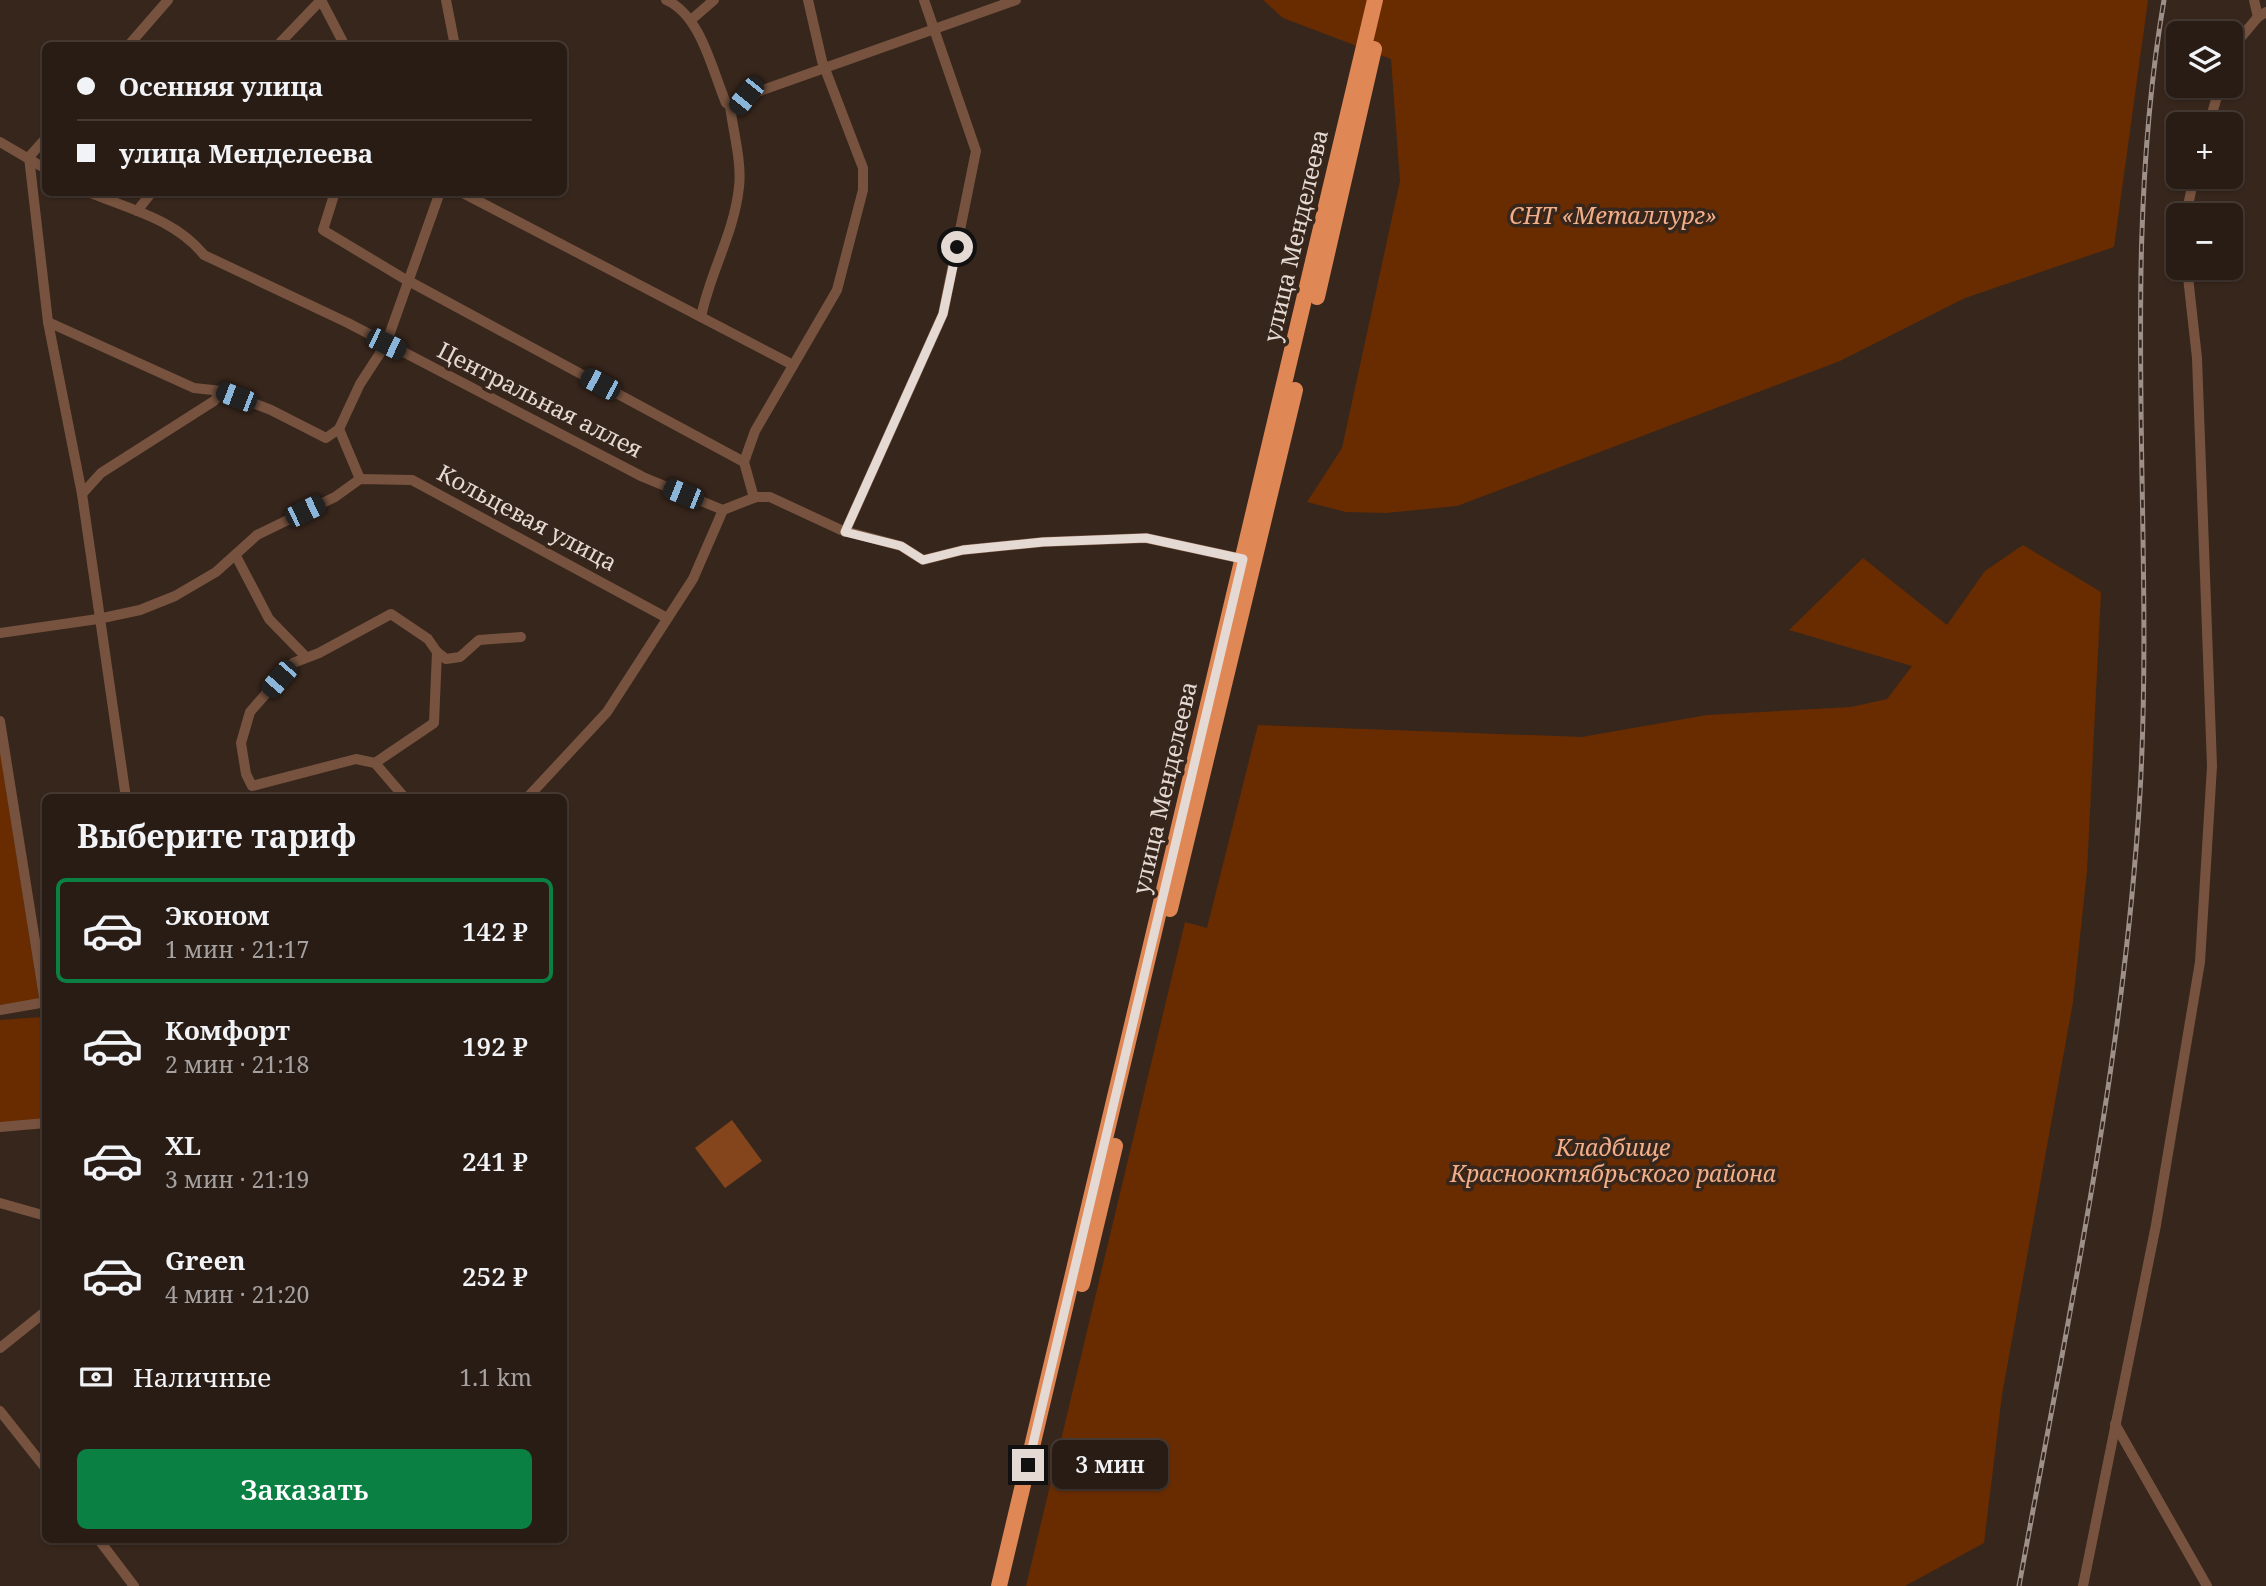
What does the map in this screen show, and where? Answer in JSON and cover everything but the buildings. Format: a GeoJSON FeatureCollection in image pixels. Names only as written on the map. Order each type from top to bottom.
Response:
{"type":"FeatureCollection","features":[{"type":"Feature","properties":{"kind":"highway","name":"улица Менделеева"},"geometry":{"type":"LineString","coordinates":[[999,1586],[1375,0]]}},
{"type":"Feature","properties":{"kind":"highway","name":"улица Менделеева"},"geometry":{"type":"LineString","coordinates":[[1010,1586],[1385,0]]}},
{"type":"Feature","properties":{"kind":"street"},"geometry":{"type":"LineString","coordinates":[[131,42],[168,0]]}},
{"type":"Feature","properties":{"kind":"street"},"geometry":{"type":"LineString","coordinates":[[281,42],[321,0],[343,42]]}},
{"type":"Feature","properties":{"kind":"street"},"geometry":{"type":"LineString","coordinates":[[446,0],[454,42]]}},
{"type":"Feature","properties":{"kind":"street"},"geometry":{"type":"LineString","coordinates":[[666,0],[679,6],[691,20],[730,106],[740,185],[724,253],[706,293],[701,317]]}},
{"type":"Feature","properties":{"kind":"street"},"geometry":{"type":"LineString","coordinates":[[691,20],[714,0]]}},
{"type":"Feature","properties":{"kind":"street"},"geometry":{"type":"LineString","coordinates":[[754,498],[744,462],[755,431],[837,290],[863,191],[863,167],[825,69],[808,0]]}},
{"type":"Feature","properties":{"kind":"street"},"geometry":{"type":"LineString","coordinates":[[845,532],[943,314],[975,151],[924,0]]}},
{"type":"Feature","properties":{"kind":"street"},"geometry":{"type":"LineString","coordinates":[[730,106],[736,109],[746,96],[1016,0]]}},
{"type":"Feature","properties":{"kind":"street"},"geometry":{"type":"LineString","coordinates":[[2243,36],[2262,15],[2254,0]]}},
{"type":"Feature","properties":{"kind":"street"},"geometry":{"type":"LineString","coordinates":[[0,142],[42,166]]}},
{"type":"Feature","properties":{"kind":"street"},"geometry":{"type":"LineString","coordinates":[[42,142],[29,157],[48,322],[82,494],[125,794]]}},
{"type":"Feature","properties":{"kind":"street","name":"Центральная аллея"},"geometry":{"type":"LineString","coordinates":[[99,196],[138,211],[189,236],[204,255],[386,344],[643,477],[723,510]]}},
{"type":"Feature","properties":{"kind":"street"},"geometry":{"type":"LineString","coordinates":[[138,211],[149,196]]}},
{"type":"Feature","properties":{"kind":"street","name":"Центральная аллея"},"geometry":{"type":"LineString","coordinates":[[334,196],[323,230],[407,281],[744,462]]}},
{"type":"Feature","properties":{"kind":"street"},"geometry":{"type":"LineString","coordinates":[[48,322],[194,388],[222,391],[271,410],[326,438],[339,429],[360,384],[386,344],[438,196]]}},
{"type":"Feature","properties":{"kind":"street"},"geometry":{"type":"LineString","coordinates":[[469,196],[793,365]]}},
{"type":"Feature","properties":{"kind":"street"},"geometry":{"type":"LineString","coordinates":[[2083,1586],[2155,1225],[2200,962],[2212,766],[2197,358],[2189,280]]}},
{"type":"Feature","properties":{"kind":"street"},"geometry":{"type":"LineString","coordinates":[[82,494],[101,474],[214,401],[222,391]]}},
{"type":"Feature","properties":{"kind":"street"},"geometry":{"type":"LineString","coordinates":[[0,633],[98,619],[140,610],[176,596],[236,556],[257,535],[335,497],[360,479],[339,429]]}},
{"type":"Feature","properties":{"kind":"street","name":"Кольцевая улица"},"geometry":{"type":"LineString","coordinates":[[360,479],[412,481],[667,618]]}},
{"type":"Feature","properties":{"kind":"street"},"geometry":{"type":"LineString","coordinates":[[531,794],[607,712],[693,579],[723,510],[754,498],[770,497],[845,532],[901,546],[923,560],[963,550],[1043,542],[1146,538],[1243,559]]}},
{"type":"Feature","properties":{"kind":"street"},"geometry":{"type":"LineString","coordinates":[[236,556],[269,619],[306,657]]}},
{"type":"Feature","properties":{"kind":"street"},"geometry":{"type":"LineString","coordinates":[[402,794],[375,763],[356,759],[252,786],[246,774],[241,743],[250,712],[293,663],[319,653],[391,614],[428,639],[446,659],[460,657],[480,640],[521,637]]}},
{"type":"Feature","properties":{"kind":"street"},"geometry":{"type":"LineString","coordinates":[[375,763],[434,723],[437,652]]}},
{"type":"Feature","properties":{"kind":"street"},"geometry":{"type":"LineString","coordinates":[[0,721],[42,986]]}},
{"type":"Feature","properties":{"kind":"street"},"geometry":{"type":"LineString","coordinates":[[0,1010],[42,1005]]}},
{"type":"Feature","properties":{"kind":"street"},"geometry":{"type":"LineString","coordinates":[[0,1126],[42,1123]]}},
{"type":"Feature","properties":{"kind":"street"},"geometry":{"type":"LineString","coordinates":[[0,1203],[42,1215]]}},
{"type":"Feature","properties":{"kind":"street"},"geometry":{"type":"LineString","coordinates":[[0,1348],[42,1314]]}},
{"type":"Feature","properties":{"kind":"street"},"geometry":{"type":"LineString","coordinates":[[0,1411],[42,1464]]}},
{"type":"Feature","properties":{"kind":"street"},"geometry":{"type":"LineString","coordinates":[[2115,1424],[2207,1586]]}},
{"type":"Feature","properties":{"kind":"street"},"geometry":{"type":"LineString","coordinates":[[101,1543],[134,1586]]}},
{"type":"Feature","properties":{"kind":"green space","name":"СНТ «Металлург»"},"geometry":{"type":"Polygon","coordinates":[[[1263,0],[2148,0],[2114,247],[1965,298],[1840,361],[1457,506],[1386,513],[1346,512],[1307,502],[1342,448],[1400,181],[1391,59],[1283,18],[1263,0]]]}},
{"type":"Feature","properties":{"kind":"green space","name":"Кладбище Краснооктябрьского района"},"geometry":{"type":"Polygon","coordinates":[[[2023,545],[2101,592],[2087,871],[2073,1002],[2002,1395],[1984,1543],[1905,1586],[1026,1586],[1185,922],[1207,928],[1258,725],[1582,737],[1707,715],[1851,707],[1887,699],[1912,666],[1789,630],[1863,558],[1947,625],[1985,571],[2023,545]]]}},
{"type":"Feature","properties":{"kind":"green space"},"geometry":{"type":"Polygon","coordinates":[[[0,750],[39,999],[0,1005],[0,750]]]}},
{"type":"Feature","properties":{"kind":"green space"},"geometry":{"type":"Polygon","coordinates":[[[41,1017],[42,1126],[0,1128],[0,1020],[41,1017]]]}},
{"type":"Feature","properties":{"kind":"railway"},"geometry":{"type":"LineString","coordinates":[[2019,1586],[2092,1191],[2121,993],[2132,893],[2140,793],[2143,694],[2143,197],[2151,98],[2164,0]]}},
{"type":"Feature","properties":{"kind":"route"},"geometry":{"type":"LineString","coordinates":[[957,247],[943,314],[845,532],[901,546],[923,560],[963,550],[1043,542],[1146,538],[1243,559],[1028,1465]]}}]}
